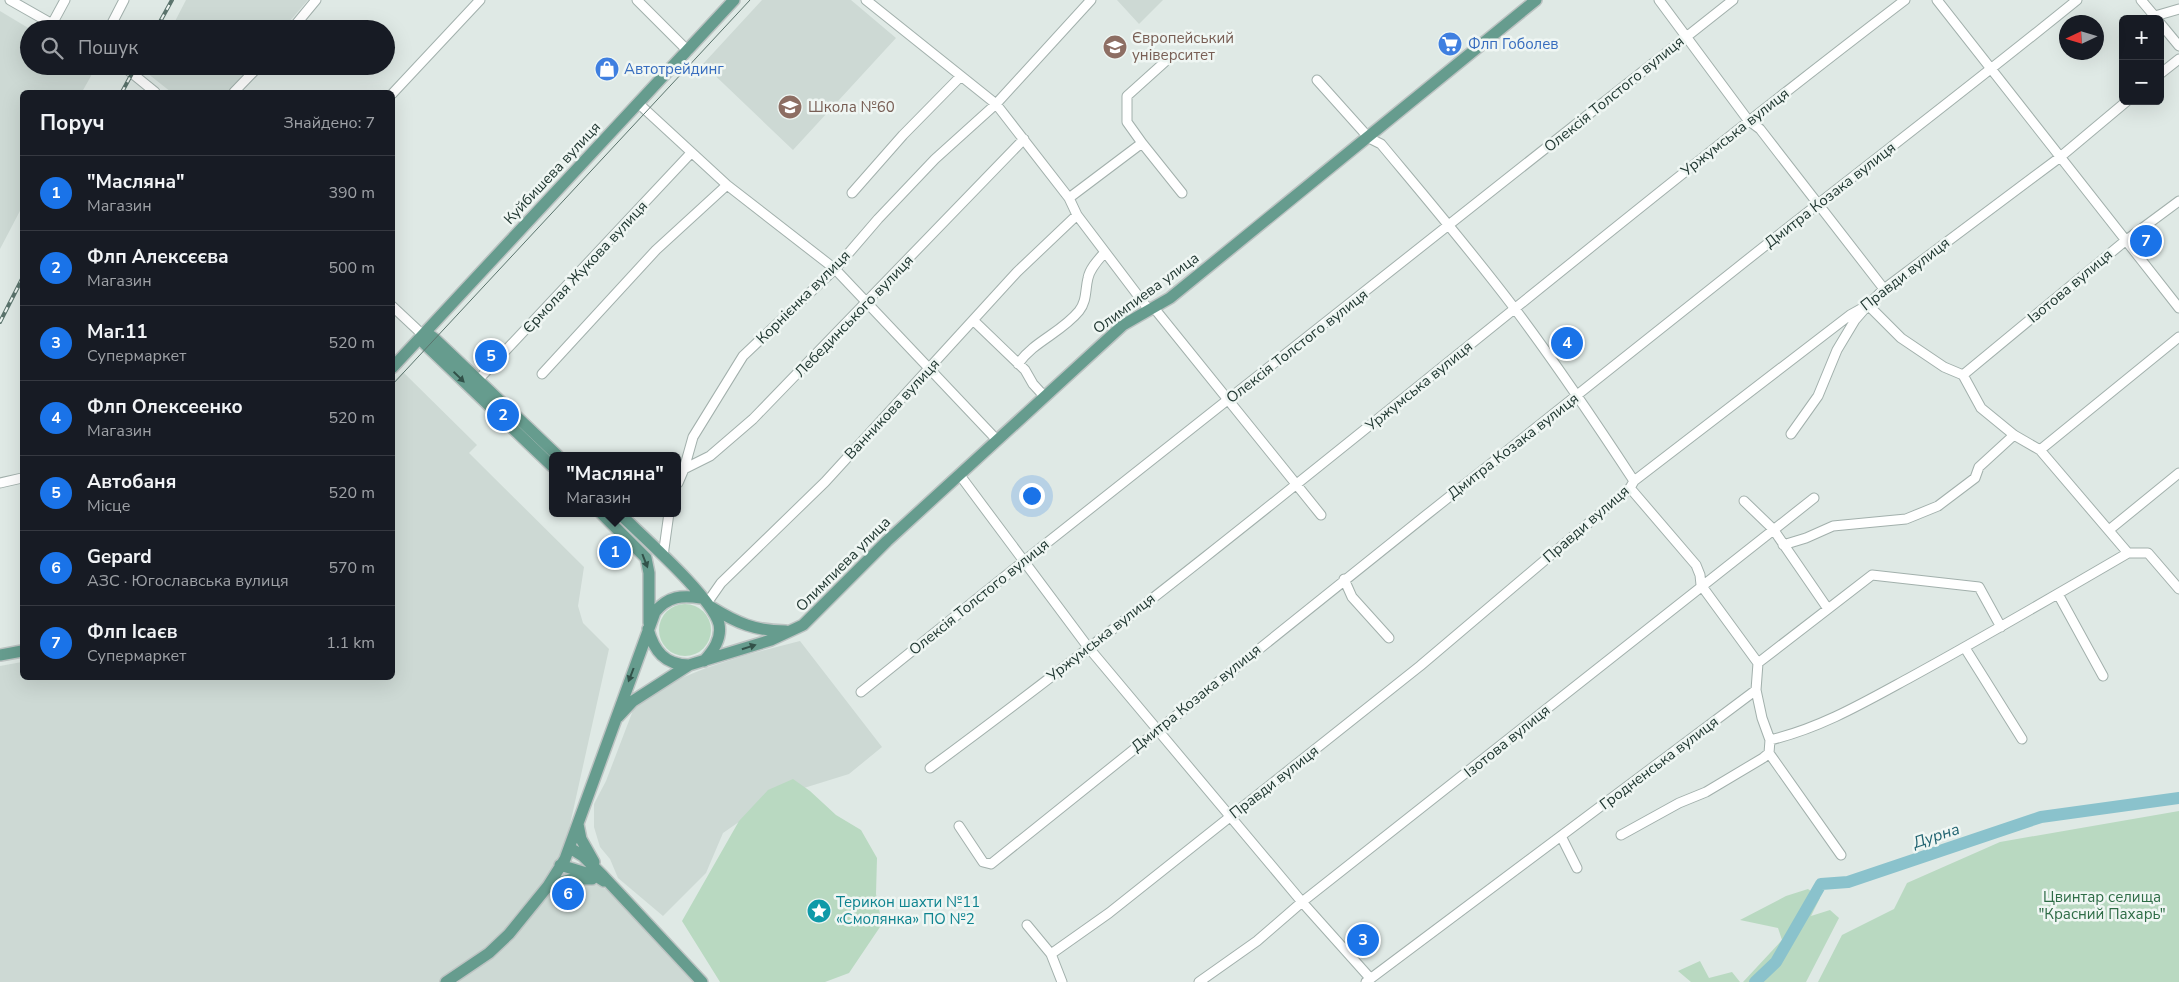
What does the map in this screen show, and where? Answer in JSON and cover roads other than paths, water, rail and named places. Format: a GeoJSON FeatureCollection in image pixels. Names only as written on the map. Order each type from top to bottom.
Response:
{"type":"FeatureCollection","features":[{"type":"Feature","properties":{"kind":"main road","name":"Куйбишева вулиця"},"geometry":{"type":"LineString","coordinates":[[395,365],[424,339],[734,0]]}},
{"type":"Feature","properties":{"kind":"main road","name":"Олимпиева улица"},"geometry":{"type":"LineString","coordinates":[[704,661],[793,631],[803,625],[887,541],[996,439],[1123,326],[1170,298],[1536,0]]}},
{"type":"Feature","properties":{"kind":"main road"},"geometry":{"type":"LineString","coordinates":[[549,463],[424,339],[431,336],[554,452]]}},
{"type":"Feature","properties":{"kind":"main road"},"geometry":{"type":"LineString","coordinates":[[605,517],[646,558],[649,573],[648,627],[657,651],[664,658],[679,665],[689,665],[704,661],[712,651],[719,633],[719,624],[706,602],[663,556],[622,517]]}},
{"type":"Feature","properties":{"kind":"main road"},"geometry":{"type":"LineString","coordinates":[[446,982],[489,953],[524,917],[548,886],[570,848],[648,627],[655,612],[670,599],[679,596],[706,602],[742,625],[768,631],[793,631]]}},
{"type":"Feature","properties":{"kind":"main road"},"geometry":{"type":"LineString","coordinates":[[0,655],[20,651]]}},
{"type":"Feature","properties":{"kind":"main road"},"geometry":{"type":"LineString","coordinates":[[615,720],[633,701],[689,665]]}},
{"type":"Feature","properties":{"kind":"main road"},"geometry":{"type":"LineString","coordinates":[[578,824],[581,839],[605,881]]}},
{"type":"Feature","properties":{"kind":"main road"},"geometry":{"type":"LineString","coordinates":[[570,848],[583,856],[702,982]]}},
{"type":"Feature","properties":{"kind":"main road"},"geometry":{"type":"LineString","coordinates":[[560,865],[605,881]]}},
{"type":"Feature","properties":{"kind":"main road"},"geometry":{"type":"LineString","coordinates":[[548,886],[572,879],[605,881]]}},
{"type":"Feature","properties":{"kind":"street"},"geometry":{"type":"LineString","coordinates":[[10,0],[45,20]]}},
{"type":"Feature","properties":{"kind":"street"},"geometry":{"type":"LineString","coordinates":[[54,20],[65,0]]}},
{"type":"Feature","properties":{"kind":"street"},"geometry":{"type":"LineString","coordinates":[[114,20],[124,0]]}},
{"type":"Feature","properties":{"kind":"street"},"geometry":{"type":"LineString","coordinates":[[299,20],[316,0]]}},
{"type":"Feature","properties":{"kind":"street"},"geometry":{"type":"LineString","coordinates":[[395,91],[480,0]]}},
{"type":"Feature","properties":{"kind":"street"},"geometry":{"type":"LineString","coordinates":[[637,0],[688,51]]}},
{"type":"Feature","properties":{"kind":"street"},"geometry":{"type":"LineString","coordinates":[[866,0],[996,104],[1069,198],[1077,215],[1105,252],[1229,400],[1321,515]]}},
{"type":"Feature","properties":{"kind":"street"},"geometry":{"type":"LineString","coordinates":[[996,104],[1091,0]]}},
{"type":"Feature","properties":{"kind":"street"},"geometry":{"type":"LineString","coordinates":[[1659,0],[1748,120],[1760,129],[1884,289]]}},
{"type":"Feature","properties":{"kind":"street","name":"Олексія Толстого вулиця"},"geometry":{"type":"LineString","coordinates":[[861,692],[1733,0]]}},
{"type":"Feature","properties":{"kind":"street","name":"Уржумська вулиця"},"geometry":{"type":"LineString","coordinates":[[930,768],[1296,484],[1748,120],[1905,0]]}},
{"type":"Feature","properties":{"kind":"street"},"geometry":{"type":"LineString","coordinates":[[1937,0],[2059,158],[2179,308]]}},
{"type":"Feature","properties":{"kind":"street","name":"Дмитра Козака вулиця"},"geometry":{"type":"LineString","coordinates":[[960,826],[983,862],[990,864],[1344,579],[1819,203],[1991,71],[2077,0]]}},
{"type":"Feature","properties":{"kind":"street"},"geometry":{"type":"LineString","coordinates":[[2141,0],[2154,15]]}},
{"type":"Feature","properties":{"kind":"street"},"geometry":{"type":"LineString","coordinates":[[2164,16],[2179,9]]}},
{"type":"Feature","properties":{"kind":"street"},"geometry":{"type":"LineString","coordinates":[[2164,28],[2179,46]]}},
{"type":"Feature","properties":{"kind":"street"},"geometry":{"type":"LineString","coordinates":[[2164,71],[2179,59]]}},
{"type":"Feature","properties":{"kind":"street"},"geometry":{"type":"LineString","coordinates":[[1167,60],[1127,96],[1127,122],[1182,193]]}},
{"type":"Feature","properties":{"kind":"street"},"geometry":{"type":"LineString","coordinates":[[134,75],[153,90]]}},
{"type":"Feature","properties":{"kind":"street"},"geometry":{"type":"LineString","coordinates":[[236,90],[250,75]]}},
{"type":"Feature","properties":{"kind":"street"},"geometry":{"type":"LineString","coordinates":[[852,193],[903,134],[961,76]]}},
{"type":"Feature","properties":{"kind":"street"},"geometry":{"type":"LineString","coordinates":[[1317,80],[1368,138],[1381,144],[1449,225],[1515,309],[1577,395],[1632,484],[1696,565],[1701,585],[1758,663],[1756,690],[1762,718],[1770,740],[1769,753],[1841,855]]}},
{"type":"Feature","properties":{"kind":"street"},"geometry":{"type":"LineString","coordinates":[[638,103],[727,185],[835,269],[996,439]]}},
{"type":"Feature","properties":{"kind":"street","name":"Корнієнка вулиця"},"geometry":{"type":"LineString","coordinates":[[684,469],[693,437],[743,356],[835,269],[878,219],[935,159],[996,104]]}},
{"type":"Feature","properties":{"kind":"street","name":"Правди вулиця"},"geometry":{"type":"LineString","coordinates":[[1051,954],[1109,913],[1420,666],[1632,484],[1829,332],[1868,305],[1884,289],[2059,158],[2122,105]]}},
{"type":"Feature","properties":{"kind":"street","name":"Лебединського вулиця"},"geometry":{"type":"LineString","coordinates":[[684,469],[710,456],[753,420],[867,304],[1024,139]]}},
{"type":"Feature","properties":{"kind":"street"},"geometry":{"type":"LineString","coordinates":[[1069,198],[1142,143]]}},
{"type":"Feature","properties":{"kind":"street","name":"Єрмолая Жукова вулиця"},"geometry":{"type":"LineString","coordinates":[[478,380],[691,153]]}},
{"type":"Feature","properties":{"kind":"street"},"geometry":{"type":"LineString","coordinates":[[542,374],[656,250],[727,185]]}},
{"type":"Feature","properties":{"kind":"street","name":"Ізотова вулиця"},"geometry":{"type":"LineString","coordinates":[[1963,375],[2125,241],[2179,201]]}},
{"type":"Feature","properties":{"kind":"street","name":"Ванникова вулиця"},"geometry":{"type":"LineString","coordinates":[[706,602],[721,583],[825,482],[1017,272],[1077,215]]}},
{"type":"Feature","properties":{"kind":"street"},"geometry":{"type":"LineString","coordinates":[[1018,364],[1037,343],[1050,337],[1080,310],[1086,299],[1088,275],[1105,252]]}},
{"type":"Feature","properties":{"kind":"street"},"geometry":{"type":"LineString","coordinates":[[1791,434],[1818,396],[1837,350],[1855,320],[1868,305],[1901,338],[1944,367],[1963,375],[1981,408],[2014,435],[2040,450],[2128,553]]}},
{"type":"Feature","properties":{"kind":"street"},"geometry":{"type":"LineString","coordinates":[[395,309],[424,339]]}},
{"type":"Feature","properties":{"kind":"street"},"geometry":{"type":"LineString","coordinates":[[973,320],[1018,364],[1044,396]]}},
{"type":"Feature","properties":{"kind":"street"},"geometry":{"type":"LineString","coordinates":[[2040,450],[2179,336]]}},
{"type":"Feature","properties":{"kind":"street"},"geometry":{"type":"LineString","coordinates":[[1783,545],[1806,538],[1833,526],[1906,519],[1938,506],[1975,478],[1979,467],[2014,435]]}},
{"type":"Feature","properties":{"kind":"street"},"geometry":{"type":"LineString","coordinates":[[681,476],[684,469]]}},
{"type":"Feature","properties":{"kind":"street"},"geometry":{"type":"LineString","coordinates":[[959,474],[1088,647],[1368,980]]}},
{"type":"Feature","properties":{"kind":"street"},"geometry":{"type":"LineString","coordinates":[[2109,530],[2179,474]]}},
{"type":"Feature","properties":{"kind":"street"},"geometry":{"type":"LineString","coordinates":[[0,483],[20,478]]}},
{"type":"Feature","properties":{"kind":"street","name":"Ізотова вулиця"},"geometry":{"type":"LineString","coordinates":[[1199,982],[1257,941],[1302,902],[1701,585],[1814,498]]}},
{"type":"Feature","properties":{"kind":"street"},"geometry":{"type":"LineString","coordinates":[[1744,501],[1773,530],[1828,609]]}},
{"type":"Feature","properties":{"kind":"street"},"geometry":{"type":"LineString","coordinates":[[663,556],[668,517]]}},
{"type":"Feature","properties":{"kind":"street"},"geometry":{"type":"LineString","coordinates":[[1770,740],[1809,729],[1965,648],[2128,553],[2148,553],[2179,589]]}},
{"type":"Feature","properties":{"kind":"street"},"geometry":{"type":"LineString","coordinates":[[1758,663],[1872,575],[1979,587],[2001,627]]}},
{"type":"Feature","properties":{"kind":"street"},"geometry":{"type":"LineString","coordinates":[[1344,579],[1352,597],[1390,638]]}},
{"type":"Feature","properties":{"kind":"street"},"geometry":{"type":"LineString","coordinates":[[2058,594],[2103,676]]}},
{"type":"Feature","properties":{"kind":"street"},"geometry":{"type":"LineString","coordinates":[[1965,648],[2022,739]]}},
{"type":"Feature","properties":{"kind":"street","name":"Гродненська вулиця"},"geometry":{"type":"LineString","coordinates":[[1368,980],[1756,690]]}},
{"type":"Feature","properties":{"kind":"street"},"geometry":{"type":"LineString","coordinates":[[1621,835],[1679,802],[1706,792],[1769,753]]}},
{"type":"Feature","properties":{"kind":"street"},"geometry":{"type":"LineString","coordinates":[[1561,836],[1578,868]]}},
{"type":"Feature","properties":{"kind":"street"},"geometry":{"type":"LineString","coordinates":[[1027,925],[1051,954],[1062,982]]}},
{"type":"Feature","properties":{"kind":"waterway","name":"Дурна"},"geometry":{"type":"LineString","coordinates":[[1755,982],[1776,962],[1821,884],[1848,882],[2041,817],[2179,798]]}},
{"type":"Feature","properties":{"kind":"tram line"},"geometry":{"type":"LineString","coordinates":[[395,382],[750,0]]}},
{"type":"Feature","properties":{"kind":"railway"},"geometry":{"type":"LineString","coordinates":[[161,20],[172,0]]}},
{"type":"Feature","properties":{"kind":"railway"},"geometry":{"type":"LineString","coordinates":[[123,90],[131,75]]}},
{"type":"Feature","properties":{"kind":"railway"},"geometry":{"type":"LineString","coordinates":[[0,322],[20,283]]}},
{"type":"Feature","properties":{"kind":"place","name":"Флп Гоболев"},"geometry":{"type":"Point","coordinates":[1450,44]}},
{"type":"Feature","properties":{"kind":"place","name":"Європейський університет"},"geometry":{"type":"Point","coordinates":[1115,47]}},
{"type":"Feature","properties":{"kind":"place","name":"Автотрейдинг"},"geometry":{"type":"Point","coordinates":[607,69]}},
{"type":"Feature","properties":{"kind":"place","name":"Школа №60"},"geometry":{"type":"Point","coordinates":[790,107]}},
{"type":"Feature","properties":{"kind":"place","name":"Флп Ісаєв"},"geometry":{"type":"Point","coordinates":[2146,241]}},
{"type":"Feature","properties":{"kind":"place","name":"Флп Олексеенко"},"geometry":{"type":"Point","coordinates":[1567,343]}},
{"type":"Feature","properties":{"kind":"place","name":"Автобаня"},"geometry":{"type":"Point","coordinates":[491,356]}},
{"type":"Feature","properties":{"kind":"place","name":"Флп Алексєєва"},"geometry":{"type":"Point","coordinates":[503,415]}},
{"type":"Feature","properties":{"kind":"place","name":"\"Масляна\""},"geometry":{"type":"Point","coordinates":[615,552]}},
{"type":"Feature","properties":{"kind":"place","name":"Gepard"},"geometry":{"type":"Point","coordinates":[568,894]}},
{"type":"Feature","properties":{"kind":"place","name":"Терикон шахти №11 «Смолянка» ПО №2"},"geometry":{"type":"Point","coordinates":[819,911]}},
{"type":"Feature","properties":{"kind":"place","name":"Маг.11"},"geometry":{"type":"Point","coordinates":[1363,940]}},
{"type":"Feature","properties":{"kind":"park label","name":"Цвинтар селища \"Красний Пахарь\""},"geometry":{"type":"Point","coordinates":[2102,906]}}]}
